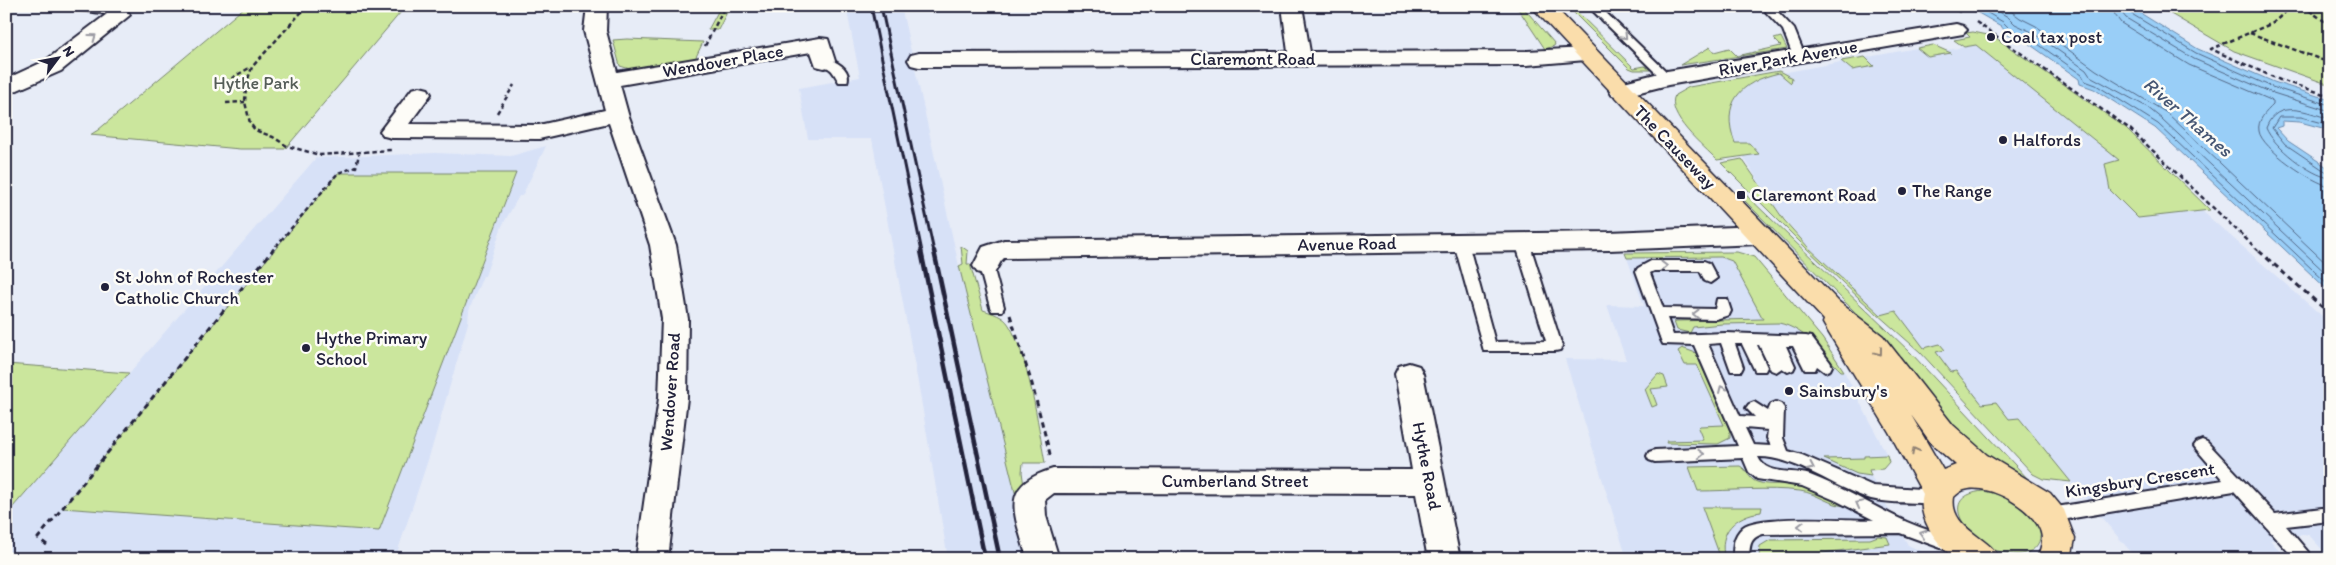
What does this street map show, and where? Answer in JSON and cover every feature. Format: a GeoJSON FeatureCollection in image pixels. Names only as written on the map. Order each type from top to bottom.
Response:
{"type":"FeatureCollection","features":[{"type":"Feature","properties":{"kind":"main road","name":"The Causeway"},"geometry":{"type":"LineString","coordinates":[[1542,6],[1829,309],[1872,344],[1942,434],[1976,464],[2002,481]]}},
{"type":"Feature","properties":{"kind":"main road","name":"The Causeway"},"geometry":{"type":"LineString","coordinates":[[1829,309],[1850,347],[1900,424],[1938,495],[1938,509],[1943,523],[1958,542],[1979,557]]}},
{"type":"Feature","properties":{"kind":"main road"},"geometry":{"type":"LineString","coordinates":[[1938,495],[1945,485],[1952,480],[1966,476],[1983,476],[2002,481],[2024,492],[2050,515],[2059,531],[2061,555]]}},
{"type":"Feature","properties":{"kind":"street"},"geometry":{"type":"LineString","coordinates":[[6,88],[53,66],[120,15],[114,9],[87,6]]}},
{"type":"Feature","properties":{"kind":"street","name":"Wendover Road"},"geometry":{"type":"LineString","coordinates":[[597,6],[595,31],[617,114],[663,245],[675,319],[673,398],[652,559]]}},
{"type":"Feature","properties":{"kind":"street"},"geometry":{"type":"LineString","coordinates":[[1292,6],[1300,59]]}},
{"type":"Feature","properties":{"kind":"street","name":"River Park Avenue"},"geometry":{"type":"LineString","coordinates":[[1620,90],[1661,72],[1799,56],[1956,30]]}},
{"type":"Feature","properties":{"kind":"street","name":"Wendover Place"},"geometry":{"type":"LineString","coordinates":[[609,80],[820,44],[824,61]]}},
{"type":"Feature","properties":{"kind":"street","name":"Claremont Road"},"geometry":{"type":"LineString","coordinates":[[919,60],[1527,58],[1586,54]]}},
{"type":"Feature","properties":{"kind":"street"},"geometry":{"type":"LineString","coordinates":[[420,94],[392,131],[538,132],[617,114]]}},
{"type":"Feature","properties":{"kind":"street","name":"Avenue Road"},"geometry":{"type":"LineString","coordinates":[[986,266],[988,256],[994,251],[1004,249],[1522,242],[1760,235]]}},
{"type":"Feature","properties":{"kind":"street","name":"Hythe Road"},"geometry":{"type":"LineString","coordinates":[[1409,374],[1444,559]]}},
{"type":"Feature","properties":{"kind":"street","name":"Cumberland Street"},"geometry":{"type":"LineString","coordinates":[[1047,483],[1430,482]]}},
{"type":"Feature","properties":{"kind":"street"},"geometry":{"type":"LineString","coordinates":[[1043,559],[1028,504],[1032,494],[1047,483]]}},
{"type":"Feature","properties":{"kind":"lane"},"geometry":{"type":"LineString","coordinates":[[1593,6],[1661,72]]}},
{"type":"Feature","properties":{"kind":"lane"},"geometry":{"type":"LineString","coordinates":[[1773,6],[1771,12],[1788,29],[1799,56]]}},
{"type":"Feature","properties":{"kind":"lane"},"geometry":{"type":"LineString","coordinates":[[824,61],[834,64],[842,72],[843,80]]}},
{"type":"Feature","properties":{"kind":"lane"},"geometry":{"type":"LineString","coordinates":[[1461,243],[1489,347],[1555,346],[1522,242]]}},
{"type":"Feature","properties":{"kind":"lane","name":"Avenue Road"},"geometry":{"type":"LineString","coordinates":[[986,266],[997,307]]}},
{"type":"Feature","properties":{"kind":"lane"},"geometry":{"type":"LineString","coordinates":[[1710,278],[1704,266],[1651,266],[1643,272],[1668,340],[1797,340],[1817,366]]}},
{"type":"Feature","properties":{"kind":"lane"},"geometry":{"type":"LineString","coordinates":[[1658,313],[1716,314],[1724,311],[1722,303]]}},
{"type":"Feature","properties":{"kind":"lane"},"geometry":{"type":"LineString","coordinates":[[1737,339],[1756,367]]}},
{"type":"Feature","properties":{"kind":"lane"},"geometry":{"type":"LineString","coordinates":[[1736,367],[1737,339]]}},
{"type":"Feature","properties":{"kind":"lane"},"geometry":{"type":"LineString","coordinates":[[1699,340],[1755,468],[1763,474],[1804,480],[1843,496],[1902,527],[1935,538],[1979,557]]}},
{"type":"Feature","properties":{"kind":"lane"},"geometry":{"type":"LineString","coordinates":[[1770,340],[1782,366]]}},
{"type":"Feature","properties":{"kind":"lane"},"geometry":{"type":"LineString","coordinates":[[1736,422],[1772,413],[1775,438],[1782,455]]}},
{"type":"Feature","properties":{"kind":"lane","name":"Kingsbury Crescent"},"geometry":{"type":"LineString","coordinates":[[2202,446],[2306,559]]}},
{"type":"Feature","properties":{"kind":"lane"},"geometry":{"type":"LineString","coordinates":[[1655,456],[1764,451],[1782,455],[1855,488],[1873,493],[1938,495]]}},
{"type":"Feature","properties":{"kind":"lane","name":"Kingsbury Crescent"},"geometry":{"type":"LineString","coordinates":[[2050,515],[2237,484]]}},
{"type":"Feature","properties":{"kind":"lane"},"geometry":{"type":"LineString","coordinates":[[2272,521],[2330,514]]}},
{"type":"Feature","properties":{"kind":"lane"},"geometry":{"type":"LineString","coordinates":[[1742,559],[1742,540],[1750,532],[1763,528],[1902,527]]}},
{"type":"Feature","properties":{"kind":"path"},"geometry":{"type":"LineString","coordinates":[[225,82],[252,67],[307,6]]}},
{"type":"Feature","properties":{"kind":"path"},"geometry":{"type":"LineString","coordinates":[[697,65],[725,6]]}},
{"type":"Feature","properties":{"kind":"path"},"geometry":{"type":"LineString","coordinates":[[2292,6],[2272,23],[2212,49],[2280,80],[2330,96]]}},
{"type":"Feature","properties":{"kind":"path"},"geometry":{"type":"LineString","coordinates":[[2302,6],[2330,25]]}},
{"type":"Feature","properties":{"kind":"path"},"geometry":{"type":"LineString","coordinates":[[2321,6],[2330,9]]}},
{"type":"Feature","properties":{"kind":"path"},"geometry":{"type":"LineString","coordinates":[[1983,27],[2130,129],[2216,212],[2330,314]]}},
{"type":"Feature","properties":{"kind":"path"},"geometry":{"type":"LineString","coordinates":[[2249,32],[2330,63]]}},
{"type":"Feature","properties":{"kind":"path"},"geometry":{"type":"LineString","coordinates":[[252,67],[246,85],[245,102],[250,123],[255,130],[273,137],[287,146],[320,155],[360,154],[395,149],[406,145],[426,131]]}},
{"type":"Feature","properties":{"kind":"path"},"geometry":{"type":"LineString","coordinates":[[491,131],[499,119],[497,111],[514,86]]}},
{"type":"Feature","properties":{"kind":"path"},"geometry":{"type":"LineString","coordinates":[[226,103],[245,102]]}},
{"type":"Feature","properties":{"kind":"path"},"geometry":{"type":"LineString","coordinates":[[47,546],[38,538],[44,530],[307,208],[338,173],[356,167],[360,154]]}},
{"type":"Feature","properties":{"kind":"path"},"geometry":{"type":"LineString","coordinates":[[997,307],[1012,316],[1051,460],[1047,483]]}},
{"type":"Feature","properties":{"kind":"shaded area"},"geometry":{"type":"Polygon","coordinates":[[[846,6],[901,6],[959,266],[1032,559],[948,559],[919,388],[872,139],[808,139],[799,88],[860,77],[846,6]]]}},
{"type":"Feature","properties":{"kind":"shaded area"},"geometry":{"type":"Polygon","coordinates":[[[1976,45],[2120,160],[2138,218],[2202,211],[2330,323],[2330,558],[2308,534],[2270,540],[2287,559],[2137,559],[2071,482],[1881,315],[1808,247],[1773,205],[1735,143],[1683,91],[1917,48],[1924,54],[1976,45]]]}},
{"type":"Feature","properties":{"kind":"shaded area","name":"Hythe Primary School"},"geometry":{"type":"Polygon","coordinates":[[[546,146],[522,196],[519,196],[502,226],[485,276],[483,276],[469,310],[468,323],[431,451],[395,559],[6,559],[6,515],[316,158],[435,153],[511,156],[546,146]]]}},
{"type":"Feature","properties":{"kind":"shaded area"},"geometry":{"type":"Polygon","coordinates":[[[1721,257],[1742,264],[1844,371],[1887,455],[1864,456],[1871,476],[1908,545],[1938,559],[1627,559],[1565,359],[1626,360],[1607,305],[1644,306],[1627,258],[1721,257]]]}},
{"type":"Feature","properties":{"kind":"green space","name":"Hythe Park"},"geometry":{"type":"Polygon","coordinates":[[[246,6],[406,6],[285,149],[240,149],[90,135],[98,130],[246,6]]]}},
{"type":"Feature","properties":{"kind":"green space"},"geometry":{"type":"Polygon","coordinates":[[[721,6],[730,6],[718,30],[708,30],[721,6]]]}},
{"type":"Feature","properties":{"kind":"green space"},"geometry":{"type":"Polygon","coordinates":[[[1511,6],[1522,6],[1555,44],[1554,46],[1545,49],[1519,10],[1511,6]]]}},
{"type":"Feature","properties":{"kind":"green space"},"geometry":{"type":"Polygon","coordinates":[[[1567,6],[1571,6],[1634,68],[1645,66],[1650,70],[1634,70],[1629,68],[1567,6]]]}},
{"type":"Feature","properties":{"kind":"green space"},"geometry":{"type":"Polygon","coordinates":[[[2157,6],[2330,6],[2330,85],[2234,51],[2157,6]]]}},
{"type":"Feature","properties":{"kind":"green space"},"geometry":{"type":"Polygon","coordinates":[[[1973,32],[1993,36],[2126,128],[2210,210],[2138,218],[2110,190],[2105,164],[2119,160],[1976,45],[1964,47],[1954,40],[1970,37],[1966,33],[1973,32]]]}},
{"type":"Feature","properties":{"kind":"green space"},"geometry":{"type":"Polygon","coordinates":[[[1781,37],[1787,49],[1680,65],[1710,47],[1714,52],[1729,48],[1737,56],[1781,46],[1774,39],[1781,37]]]}},
{"type":"Feature","properties":{"kind":"green space"},"geometry":{"type":"Polygon","coordinates":[[[613,40],[703,42],[695,59],[633,70],[620,66],[613,40]]]}},
{"type":"Feature","properties":{"kind":"green space"},"geometry":{"type":"Polygon","coordinates":[[[1933,45],[1951,53],[1928,57],[1917,48],[1933,45]]]}},
{"type":"Feature","properties":{"kind":"green space"},"geometry":{"type":"Polygon","coordinates":[[[1865,57],[1874,66],[1852,70],[1841,61],[1865,57]]]}},
{"type":"Feature","properties":{"kind":"green space"},"geometry":{"type":"Polygon","coordinates":[[[1779,71],[1792,78],[1791,83],[1779,73],[1765,77],[1744,89],[1737,96],[1732,106],[1730,116],[1731,129],[1735,143],[1749,143],[1759,154],[1717,160],[1695,139],[1680,121],[1673,103],[1675,95],[1689,87],[1779,71]]]}},
{"type":"Feature","properties":{"kind":"green space"},"geometry":{"type":"Polygon","coordinates":[[[1742,159],[1784,220],[1808,247],[1881,315],[1896,311],[1924,348],[1940,344],[1945,350],[1936,352],[1951,372],[1956,371],[1982,404],[1996,402],[2009,419],[2019,418],[2071,482],[2043,479],[2033,474],[1920,352],[1805,247],[1721,163],[1742,159]]]}},
{"type":"Feature","properties":{"kind":"green space","name":"Hythe Primary School"},"geometry":{"type":"Polygon","coordinates":[[[338,173],[516,173],[379,531],[62,508],[338,173]]]}},
{"type":"Feature","properties":{"kind":"green space"},"geometry":{"type":"Polygon","coordinates":[[[1744,193],[1911,353],[2028,479],[1989,457],[1953,427],[1893,354],[1854,311],[1740,196],[1744,193]]]}},
{"type":"Feature","properties":{"kind":"green space"},"geometry":{"type":"Polygon","coordinates":[[[961,246],[968,251],[967,264],[970,264],[983,310],[1004,319],[1016,339],[1032,392],[1045,463],[1023,463],[1024,486],[1016,496],[959,266],[963,264],[961,246]]]}},
{"type":"Feature","properties":{"kind":"green space"},"geometry":{"type":"Polygon","coordinates":[[[1737,252],[1754,257],[1822,338],[1844,371],[1841,371],[1820,349],[1797,330],[1779,323],[1722,324],[1693,327],[1690,333],[1677,330],[1674,322],[1676,321],[1763,319],[1732,261],[1721,257],[1627,258],[1625,253],[1737,252]]]}},
{"type":"Feature","properties":{"kind":"green space"},"geometry":{"type":"Polygon","coordinates":[[[1682,348],[1696,353],[1730,431],[1730,438],[1718,444],[1666,443],[1667,441],[1703,440],[1698,428],[1700,426],[1724,425],[1697,365],[1685,365],[1678,351],[1682,348]]]}},
{"type":"Feature","properties":{"kind":"green space"},"geometry":{"type":"Polygon","coordinates":[[[6,364],[129,373],[6,515],[6,364]]]}},
{"type":"Feature","properties":{"kind":"green space"},"geometry":{"type":"Polygon","coordinates":[[[1658,374],[1664,376],[1668,387],[1651,389],[1657,405],[1652,407],[1645,389],[1658,374]]]}},
{"type":"Feature","properties":{"kind":"green space"},"geometry":{"type":"Polygon","coordinates":[[[1887,455],[1889,462],[1883,469],[1869,470],[1871,476],[1857,474],[1824,459],[1864,458],[1864,456],[1887,455]]]}},
{"type":"Feature","properties":{"kind":"green space"},"geometry":{"type":"Polygon","coordinates":[[[1740,466],[1757,482],[1806,485],[1847,506],[1835,504],[1800,491],[1762,489],[1698,491],[1689,467],[1740,466]]]}},
{"type":"Feature","properties":{"kind":"green space"},"geometry":{"type":"Polygon","coordinates":[[[1983,491],[2011,499],[2033,517],[2040,530],[2039,541],[2036,547],[2026,553],[2000,552],[1985,545],[1969,531],[1959,514],[1959,506],[1962,499],[1970,494],[1983,491]]]}},
{"type":"Feature","properties":{"kind":"green space"},"geometry":{"type":"Polygon","coordinates":[[[1702,507],[1762,507],[1761,512],[1744,517],[1731,526],[1726,533],[1724,541],[1725,559],[1721,559],[1702,507]]]}},
{"type":"Feature","properties":{"kind":"green space"},"geometry":{"type":"Polygon","coordinates":[[[1878,536],[1887,537],[1890,544],[1778,559],[1759,559],[1760,546],[1770,540],[1870,539],[1878,536]]]}},
{"type":"Feature","properties":{"kind":"water","name":"River Thames"},"geometry":{"type":"Polygon","coordinates":[[[1966,6],[2129,6],[2198,49],[2274,82],[2330,100],[2330,130],[2300,122],[2282,121],[2282,126],[2276,128],[2288,141],[2330,169],[2330,292],[2155,128],[2094,89],[2080,84],[2079,79],[2025,41],[2002,34],[2005,31],[2001,26],[1966,6]]]}},
{"type":"Feature","properties":{"kind":"railway"},"geometry":{"type":"LineString","coordinates":[[871,6],[922,252]]}},
{"type":"Feature","properties":{"kind":"railway"},"geometry":{"type":"LineString","coordinates":[[881,6],[934,252]]}},
{"type":"Feature","properties":{"kind":"railway"},"geometry":{"type":"LineString","coordinates":[[921,251],[985,559]]}},
{"type":"Feature","properties":{"kind":"railway"},"geometry":{"type":"LineString","coordinates":[[934,251],[1000,559]]}},
{"type":"Feature","properties":{"kind":"place","name":"Coal tax post"},"geometry":{"type":"Point","coordinates":[1991,37]}},
{"type":"Feature","properties":{"kind":"place","name":"Halfords"},"geometry":{"type":"Point","coordinates":[2003,140]}},
{"type":"Feature","properties":{"kind":"place","name":"The Range"},"geometry":{"type":"Point","coordinates":[1902,191]}},
{"type":"Feature","properties":{"kind":"place","name":"Claremont Road"},"geometry":{"type":"Point","coordinates":[1741,195]}},
{"type":"Feature","properties":{"kind":"place","name":"St John of Rochester Catholic Church"},"geometry":{"type":"Point","coordinates":[105,287]}},
{"type":"Feature","properties":{"kind":"place","name":"Hythe Primary School"},"geometry":{"type":"Point","coordinates":[306,348]}},
{"type":"Feature","properties":{"kind":"place","name":"Sainsbury's"},"geometry":{"type":"Point","coordinates":[1789,391]}}]}
